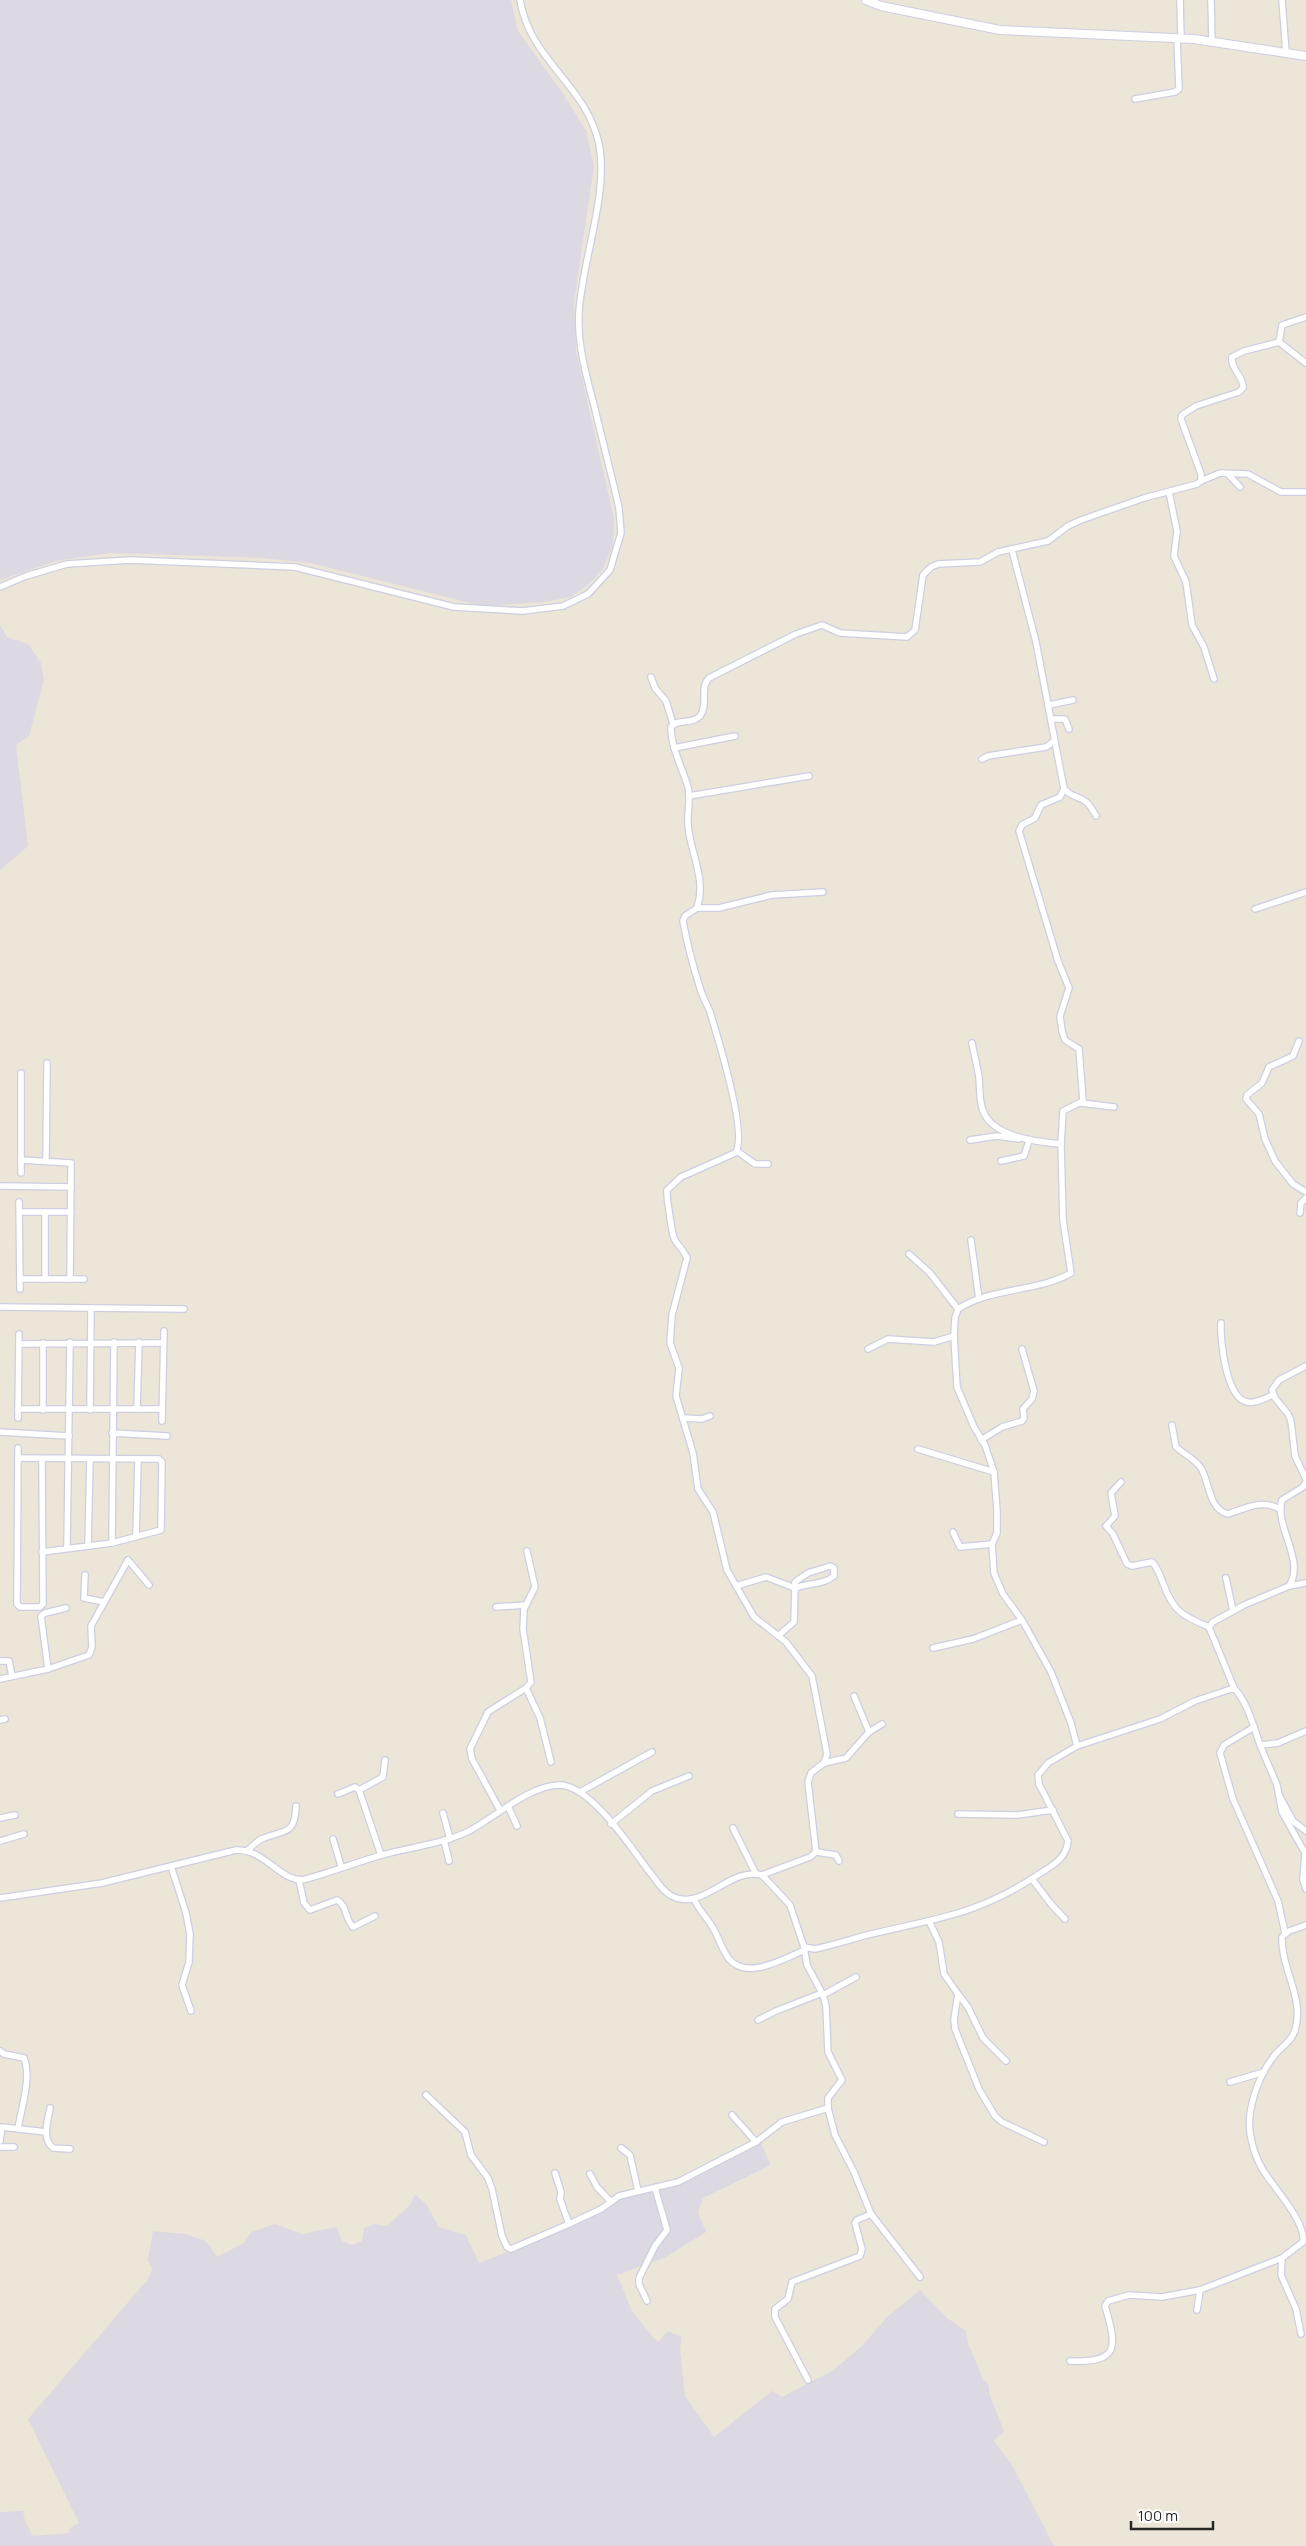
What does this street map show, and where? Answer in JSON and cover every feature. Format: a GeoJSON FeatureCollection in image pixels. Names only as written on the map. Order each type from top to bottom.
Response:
{"type":"FeatureCollection","features":[{"type":"Feature","properties":{"kind":"street"},"geometry":{"type":"LineString","coordinates":[[0,587],[26,576],[66,564],[130,560],[295,567],[454,607],[523,611],[563,606],[588,594],[610,570],[621,533],[619,508],[582,356],[579,312],[601,168],[599,144],[590,117],[576,93],[542,54],[531,36],[520,0]]}},
{"type":"Feature","properties":{"kind":"street"},"geometry":{"type":"LineString","coordinates":[[866,0],[880,6],[1000,30],[1179,38],[1212,41],[1306,56]]}},
{"type":"Feature","properties":{"kind":"street"},"geometry":{"type":"LineString","coordinates":[[1135,99],[1175,92],[1179,89],[1180,0]]}},
{"type":"Feature","properties":{"kind":"street"},"geometry":{"type":"LineString","coordinates":[[1211,0],[1212,41]]}},
{"type":"Feature","properties":{"kind":"street"},"geometry":{"type":"LineString","coordinates":[[1282,0],[1286,53]]}},
{"type":"Feature","properties":{"kind":"street"},"geometry":{"type":"LineString","coordinates":[[1279,342],[1282,325],[1306,317]]}},
{"type":"Feature","properties":{"kind":"street"},"geometry":{"type":"LineString","coordinates":[[1279,342],[1306,363]]}},
{"type":"Feature","properties":{"kind":"street"},"geometry":{"type":"LineString","coordinates":[[1201,480],[1202,474],[1181,419],[1182,415],[1196,406],[1236,393],[1242,388],[1243,381],[1231,362],[1234,355],[1279,342]]}},
{"type":"Feature","properties":{"kind":"street"},"geometry":{"type":"LineString","coordinates":[[1227,473],[1240,487]]}},
{"type":"Feature","properties":{"kind":"street"},"geometry":{"type":"LineString","coordinates":[[673,724],[699,717],[704,706],[704,684],[709,678],[804,630],[822,626],[836,632],[865,636],[907,637],[915,630],[923,575],[927,570],[948,562],[980,562],[998,552],[1048,542],[1074,523],[1144,498],[1191,486],[1216,474],[1227,473],[1251,476],[1281,492],[1306,492]]}},
{"type":"Feature","properties":{"kind":"street"},"geometry":{"type":"LineString","coordinates":[[1169,492],[1177,531],[1174,556],[1186,582],[1192,625],[1204,647],[1214,678]]}},
{"type":"Feature","properties":{"kind":"street"},"geometry":{"type":"LineString","coordinates":[[1012,550],[1029,609],[1064,789],[1071,795],[1086,800],[1096,816]]}},
{"type":"Feature","properties":{"kind":"street"},"geometry":{"type":"LineString","coordinates":[[650,677],[655,688],[666,701],[673,724],[671,731],[674,748],[689,796],[688,823],[701,887],[697,908]]}},
{"type":"Feature","properties":{"kind":"street"},"geometry":{"type":"LineString","coordinates":[[1049,706],[1073,700]]}},
{"type":"Feature","properties":{"kind":"street"},"geometry":{"type":"LineString","coordinates":[[1051,719],[1065,719],[1069,729]]}},
{"type":"Feature","properties":{"kind":"street"},"geometry":{"type":"LineString","coordinates":[[674,748],[735,736]]}},
{"type":"Feature","properties":{"kind":"street"},"geometry":{"type":"LineString","coordinates":[[982,759],[988,756],[1046,746],[1054,741]]}},
{"type":"Feature","properties":{"kind":"street"},"geometry":{"type":"LineString","coordinates":[[689,796],[809,776]]}},
{"type":"Feature","properties":{"kind":"street"},"geometry":{"type":"LineString","coordinates":[[1064,789],[1060,797],[1041,805],[1035,818],[1022,825],[1019,831],[1058,961],[1069,988],[1060,1016],[1064,1038],[1079,1049],[1083,1101],[1081,1103]]}},
{"type":"Feature","properties":{"kind":"street"},"geometry":{"type":"LineString","coordinates":[[737,1151],[739,1141],[735,1105],[728,1075],[710,1013],[700,990],[683,921],[685,916],[697,908],[719,908],[772,895],[823,892]]}},
{"type":"Feature","properties":{"kind":"street"},"geometry":{"type":"LineString","coordinates":[[1255,909],[1306,892]]}},
{"type":"Feature","properties":{"kind":"street"},"geometry":{"type":"LineString","coordinates":[[1299,1041],[1292,1056],[1269,1067],[1262,1083],[1246,1099],[1259,1114],[1268,1147],[1282,1171],[1293,1184],[1306,1192]]}},
{"type":"Feature","properties":{"kind":"street"},"geometry":{"type":"LineString","coordinates":[[972,1043],[978,1075],[980,1102],[984,1115],[995,1127],[1028,1140]]}},
{"type":"Feature","properties":{"kind":"street"},"geometry":{"type":"LineString","coordinates":[[46,1161],[47,1063]]}},
{"type":"Feature","properties":{"kind":"street"},"geometry":{"type":"LineString","coordinates":[[20,1173],[21,1074]]}},
{"type":"Feature","properties":{"kind":"street"},"geometry":{"type":"LineString","coordinates":[[1076,1746],[1071,1723],[1051,1672],[1022,1620],[997,1584],[994,1573],[992,1544],[997,1533],[994,1472],[957,1387],[954,1336],[955,1318],[958,1309],[979,1299],[1026,1289],[1071,1273],[1063,1229],[1061,1144],[1063,1111],[1081,1103],[1114,1106]]}},
{"type":"Feature","properties":{"kind":"street"},"geometry":{"type":"LineString","coordinates":[[970,1140],[997,1136],[1061,1144]]}},
{"type":"Feature","properties":{"kind":"street"},"geometry":{"type":"LineString","coordinates":[[1001,1161],[1024,1156],[1028,1140]]}},
{"type":"Feature","properties":{"kind":"street"},"geometry":{"type":"LineString","coordinates":[[737,1151],[755,1164],[768,1164]]}},
{"type":"Feature","properties":{"kind":"street"},"geometry":{"type":"LineString","coordinates":[[737,1151],[675,1181],[669,1186],[666,1194],[672,1216],[673,1235],[687,1258],[671,1324],[670,1344],[680,1368],[676,1396],[693,1453],[698,1489],[713,1512],[724,1563],[758,1622],[779,1635],[812,1676],[827,1754],[824,1763]]}},
{"type":"Feature","properties":{"kind":"street"},"geometry":{"type":"LineString","coordinates":[[21,1160],[70,1162],[70,1279]]}},
{"type":"Feature","properties":{"kind":"street"},"geometry":{"type":"LineString","coordinates":[[0,1186],[71,1186]]}},
{"type":"Feature","properties":{"kind":"street"},"geometry":{"type":"LineString","coordinates":[[1300,1213],[1301,1204],[1306,1198]]}},
{"type":"Feature","properties":{"kind":"street"},"geometry":{"type":"LineString","coordinates":[[20,1202],[20,1289]]}},
{"type":"Feature","properties":{"kind":"street"},"geometry":{"type":"LineString","coordinates":[[20,1212],[70,1212]]}},
{"type":"Feature","properties":{"kind":"street"},"geometry":{"type":"LineString","coordinates":[[45,1212],[45,1279]]}},
{"type":"Feature","properties":{"kind":"street"},"geometry":{"type":"LineString","coordinates":[[971,1240],[979,1299]]}},
{"type":"Feature","properties":{"kind":"street"},"geometry":{"type":"LineString","coordinates":[[909,1254],[930,1273],[958,1309]]}},
{"type":"Feature","properties":{"kind":"street"},"geometry":{"type":"LineString","coordinates":[[20,1279],[84,1279]]}},
{"type":"Feature","properties":{"kind":"street"},"geometry":{"type":"LineString","coordinates":[[0,1307],[184,1309]]}},
{"type":"Feature","properties":{"kind":"street"},"geometry":{"type":"LineString","coordinates":[[90,1410],[91,1308]]}},
{"type":"Feature","properties":{"kind":"street"},"geometry":{"type":"LineString","coordinates":[[1221,1324],[1222,1356],[1234,1388],[1241,1399],[1244,1402],[1254,1402],[1273,1395]]}},
{"type":"Feature","properties":{"kind":"street"},"geometry":{"type":"LineString","coordinates":[[162,1421],[164,1331]]}},
{"type":"Feature","properties":{"kind":"street"},"geometry":{"type":"LineString","coordinates":[[18,1418],[19,1334]]}},
{"type":"Feature","properties":{"kind":"street"},"geometry":{"type":"LineString","coordinates":[[868,1349],[888,1339],[934,1342],[954,1336]]}},
{"type":"Feature","properties":{"kind":"street"},"geometry":{"type":"LineString","coordinates":[[67,1547],[70,1342]]}},
{"type":"Feature","properties":{"kind":"street"},"geometry":{"type":"LineString","coordinates":[[112,1543],[114,1342]]}},
{"type":"Feature","properties":{"kind":"street"},"geometry":{"type":"LineString","coordinates":[[137,1409],[139,1342]]}},
{"type":"Feature","properties":{"kind":"street"},"geometry":{"type":"LineString","coordinates":[[19,1344],[163,1342]]}},
{"type":"Feature","properties":{"kind":"street"},"geometry":{"type":"LineString","coordinates":[[43,1343],[43,1410]]}},
{"type":"Feature","properties":{"kind":"street"},"geometry":{"type":"LineString","coordinates":[[981,1440],[1002,1427],[1023,1420],[1023,1408],[1032,1399],[1034,1391],[1022,1349]]}},
{"type":"Feature","properties":{"kind":"street"},"geometry":{"type":"LineString","coordinates":[[1290,1586],[1296,1567],[1293,1550],[1281,1518],[1280,1508],[1282,1500],[1303,1487],[1306,1481],[1295,1456],[1291,1421],[1273,1395],[1273,1386],[1279,1380],[1306,1366]]}},
{"type":"Feature","properties":{"kind":"street"},"geometry":{"type":"LineString","coordinates":[[18,1409],[162,1409]]}},
{"type":"Feature","properties":{"kind":"street"},"geometry":{"type":"LineString","coordinates":[[683,1418],[702,1419],[710,1416]]}},
{"type":"Feature","properties":{"kind":"street"},"geometry":{"type":"LineString","coordinates":[[1172,1424],[1176,1447],[1201,1468],[1219,1510],[1228,1514],[1261,1503],[1271,1504],[1280,1508]]}},
{"type":"Feature","properties":{"kind":"street"},"geometry":{"type":"LineString","coordinates":[[0,1432],[69,1436]]}},
{"type":"Feature","properties":{"kind":"street"},"geometry":{"type":"LineString","coordinates":[[112,1434],[168,1436]]}},
{"type":"Feature","properties":{"kind":"street"},"geometry":{"type":"LineString","coordinates":[[18,1448],[17,1604],[20,1607],[40,1607],[42,1604],[42,1459]]}},
{"type":"Feature","properties":{"kind":"street"},"geometry":{"type":"LineString","coordinates":[[918,1449],[994,1472]]}},
{"type":"Feature","properties":{"kind":"street"},"geometry":{"type":"LineString","coordinates":[[18,1458],[112,1458],[161,1461],[161,1530],[112,1543],[67,1547],[42,1552]]}},
{"type":"Feature","properties":{"kind":"street"},"geometry":{"type":"LineString","coordinates":[[88,1546],[90,1459]]}},
{"type":"Feature","properties":{"kind":"street"},"geometry":{"type":"LineString","coordinates":[[136,1537],[138,1460]]}},
{"type":"Feature","properties":{"kind":"street"},"geometry":{"type":"LineString","coordinates":[[1121,1482],[1112,1493],[1115,1516],[1106,1526],[1127,1564],[1132,1566],[1152,1562],[1157,1569],[1169,1599],[1178,1612],[1209,1627],[1234,1688],[1241,1695],[1277,1785],[1282,1812],[1305,1853],[1303,1880],[1306,1889]]}},
{"type":"Feature","properties":{"kind":"street"},"geometry":{"type":"LineString","coordinates":[[953,1532],[960,1547],[992,1544]]}},
{"type":"Feature","properties":{"kind":"street"},"geometry":{"type":"LineString","coordinates":[[500,1810],[484,1777],[472,1759],[470,1749],[488,1712],[500,1702],[526,1688],[531,1678],[523,1634],[526,1605],[534,1587],[527,1551]]}},
{"type":"Feature","properties":{"kind":"street"},"geometry":{"type":"LineString","coordinates":[[0,1679],[48,1669],[89,1655],[92,1648],[91,1626],[128,1560],[149,1585]]}},
{"type":"Feature","properties":{"kind":"street"},"geometry":{"type":"LineString","coordinates":[[736,1586],[766,1577],[795,1588],[830,1580],[834,1576],[834,1568],[830,1566],[808,1573],[797,1579],[795,1588],[794,1622],[779,1635]]}},
{"type":"Feature","properties":{"kind":"street"},"geometry":{"type":"LineString","coordinates":[[85,1574],[84,1598],[104,1602]]}},
{"type":"Feature","properties":{"kind":"street"},"geometry":{"type":"LineString","coordinates":[[1226,1578],[1233,1611]]}},
{"type":"Feature","properties":{"kind":"street"},"geometry":{"type":"LineString","coordinates":[[1209,1627],[1213,1622],[1233,1611],[1290,1586],[1306,1583]]}},
{"type":"Feature","properties":{"kind":"street"},"geometry":{"type":"LineString","coordinates":[[496,1607],[526,1605]]}},
{"type":"Feature","properties":{"kind":"street"},"geometry":{"type":"LineString","coordinates":[[48,1669],[42,1616],[45,1613],[66,1608]]}},
{"type":"Feature","properties":{"kind":"street"},"geometry":{"type":"LineString","coordinates":[[933,1648],[973,1639],[1022,1620]]}},
{"type":"Feature","properties":{"kind":"street"},"geometry":{"type":"LineString","coordinates":[[0,1661],[10,1661],[12,1676]]}},
{"type":"Feature","properties":{"kind":"street"},"geometry":{"type":"LineString","coordinates":[[526,1688],[540,1718],[551,1762]]}},
{"type":"Feature","properties":{"kind":"street"},"geometry":{"type":"LineString","coordinates":[[694,1899],[700,1913],[712,1925],[726,1954],[737,1965],[753,1969],[805,1948],[815,1950],[955,1916],[985,1905],[1008,1894],[1032,1879],[1055,1864],[1067,1852],[1068,1841],[1039,1784],[1038,1775],[1048,1763],[1076,1746],[1160,1719],[1195,1701],[1234,1688]]}},
{"type":"Feature","properties":{"kind":"street"},"geometry":{"type":"LineString","coordinates":[[854,1696],[869,1732]]}},
{"type":"Feature","properties":{"kind":"street"},"geometry":{"type":"LineString","coordinates":[[816,1852],[808,1782],[811,1773],[824,1763],[846,1758],[869,1732],[882,1724]]}},
{"type":"Feature","properties":{"kind":"street"},"geometry":{"type":"LineString","coordinates":[[1070,2361],[1094,2361],[1104,2358],[1109,2352],[1114,2340],[1105,2306],[1108,2300],[1129,2295],[1162,2296],[1200,2290],[1282,2258],[1299,2246],[1304,2238],[1292,2211],[1258,2160],[1249,2126],[1251,2113],[1264,2072],[1275,2054],[1292,2037],[1298,2018],[1298,2003],[1285,1964],[1282,1942],[1285,1933],[1278,1901],[1233,1799],[1220,1753],[1224,1746],[1254,1727]]}},
{"type":"Feature","properties":{"kind":"street"},"geometry":{"type":"LineString","coordinates":[[1260,1745],[1278,1743],[1306,1731]]}},
{"type":"Feature","properties":{"kind":"street"},"geometry":{"type":"LineString","coordinates":[[580,1792],[652,1752]]}},
{"type":"Feature","properties":{"kind":"street"},"geometry":{"type":"LineString","coordinates":[[338,1794],[355,1788],[359,1790],[383,1778],[385,1760]]}},
{"type":"Feature","properties":{"kind":"street"},"geometry":{"type":"LineString","coordinates":[[611,1824],[652,1791],[689,1776]]}},
{"type":"Feature","properties":{"kind":"street"},"geometry":{"type":"LineString","coordinates":[[0,1898],[102,1884],[236,1850],[248,1850],[261,1856],[281,1872],[299,1880],[381,1855],[447,1840],[469,1830],[500,1810],[549,1786],[565,1786],[580,1792],[611,1824],[665,1891],[682,1899],[694,1899],[723,1883],[759,1875],[810,1857],[816,1852],[836,1855],[839,1861]]}},
{"type":"Feature","properties":{"kind":"street"},"geometry":{"type":"LineString","coordinates":[[359,1790],[381,1855]]}},
{"type":"Feature","properties":{"kind":"street"},"geometry":{"type":"LineString","coordinates":[[1278,1794],[1293,1821],[1306,1831]]}},
{"type":"Feature","properties":{"kind":"street"},"geometry":{"type":"LineString","coordinates":[[248,1850],[263,1838],[281,1834],[290,1828],[296,1817],[296,1806]]}},
{"type":"Feature","properties":{"kind":"street"},"geometry":{"type":"LineString","coordinates":[[508,1806],[517,1826]]}},
{"type":"Feature","properties":{"kind":"street"},"geometry":{"type":"LineString","coordinates":[[958,1814],[1017,1815],[1053,1810]]}},
{"type":"Feature","properties":{"kind":"street"},"geometry":{"type":"LineString","coordinates":[[443,1812],[449,1861]]}},
{"type":"Feature","properties":{"kind":"street"},"geometry":{"type":"LineString","coordinates":[[0,1818],[15,1815]]}},
{"type":"Feature","properties":{"kind":"street"},"geometry":{"type":"LineString","coordinates":[[733,1828],[759,1875],[790,1905],[805,1948],[807,1965],[822,1994],[828,2020],[826,2037],[828,2052],[842,2080],[842,2083],[829,2094],[828,2108],[834,2134],[854,2172],[871,2214],[920,2276]]}},
{"type":"Feature","properties":{"kind":"street"},"geometry":{"type":"LineString","coordinates":[[0,1841],[24,1834]]}},
{"type":"Feature","properties":{"kind":"street"},"geometry":{"type":"LineString","coordinates":[[333,1839],[341,1866]]}},
{"type":"Feature","properties":{"kind":"street"},"geometry":{"type":"LineString","coordinates":[[170,1866],[186,1913],[190,1934],[189,1962],[182,1985],[191,2011]]}},
{"type":"Feature","properties":{"kind":"street"},"geometry":{"type":"LineString","coordinates":[[1032,1879],[1065,1919]]}},
{"type":"Feature","properties":{"kind":"street"},"geometry":{"type":"LineString","coordinates":[[299,1880],[304,1903],[310,1910],[337,1900],[343,1905],[353,1927],[375,1916]]}},
{"type":"Feature","properties":{"kind":"street"},"geometry":{"type":"LineString","coordinates":[[929,1921],[939,1942],[944,1974],[968,2006],[983,2038],[1006,2062]]}},
{"type":"Feature","properties":{"kind":"street"},"geometry":{"type":"LineString","coordinates":[[1285,1933],[1293,1928],[1306,1926]]}},
{"type":"Feature","properties":{"kind":"street"},"geometry":{"type":"LineString","coordinates":[[758,2020],[776,2011],[822,1994],[856,1977]]}},
{"type":"Feature","properties":{"kind":"street"},"geometry":{"type":"LineString","coordinates":[[958,1994],[954,2019],[955,2029],[979,2090],[995,2116],[1002,2122],[1044,2142]]}},
{"type":"Feature","properties":{"kind":"street"},"geometry":{"type":"LineString","coordinates":[[0,2051],[4,2054],[24,2058],[26,2064],[25,2087],[18,2129]]}},
{"type":"Feature","properties":{"kind":"street"},"geometry":{"type":"LineString","coordinates":[[1230,2082],[1264,2072]]}},
{"type":"Feature","properties":{"kind":"street"},"geometry":{"type":"LineString","coordinates":[[426,2095],[465,2132],[471,2155],[488,2178],[492,2189],[498,2224],[509,2248],[538,2239],[611,2202],[619,2196],[678,2182],[756,2142],[782,2122],[828,2108]]}},
{"type":"Feature","properties":{"kind":"street"},"geometry":{"type":"LineString","coordinates":[[50,2108],[46,2132],[50,2146],[70,2149]]}},
{"type":"Feature","properties":{"kind":"street"},"geometry":{"type":"LineString","coordinates":[[732,2115],[756,2142]]}},
{"type":"Feature","properties":{"kind":"street"},"geometry":{"type":"LineString","coordinates":[[0,2141],[2,2127],[46,2132]]}},
{"type":"Feature","properties":{"kind":"street"},"geometry":{"type":"LineString","coordinates":[[0,2147],[14,2147]]}},
{"type":"Feature","properties":{"kind":"street"},"geometry":{"type":"LineString","coordinates":[[621,2148],[630,2155],[638,2191]]}},
{"type":"Feature","properties":{"kind":"street"},"geometry":{"type":"LineString","coordinates":[[555,2173],[561,2192],[560,2199],[569,2224]]}},
{"type":"Feature","properties":{"kind":"street"},"geometry":{"type":"LineString","coordinates":[[590,2174],[597,2187],[611,2202]]}},
{"type":"Feature","properties":{"kind":"street"},"geometry":{"type":"LineString","coordinates":[[647,2301],[639,2284],[639,2278],[655,2246],[667,2230],[655,2188]]}},
{"type":"Feature","properties":{"kind":"street"},"geometry":{"type":"LineString","coordinates":[[808,2380],[775,2317],[775,2310],[788,2300],[792,2282],[860,2256],[862,2249],[855,2223],[857,2220],[871,2214]]}},
{"type":"Feature","properties":{"kind":"street"},"geometry":{"type":"LineString","coordinates":[[1282,2258],[1280,2275],[1296,2309],[1301,2334]]}},
{"type":"Feature","properties":{"kind":"street"},"geometry":{"type":"LineString","coordinates":[[1197,2310],[1200,2290]]}},
{"type":"Feature","properties":{"kind":"shaded area"},"geometry":{"type":"Polygon","coordinates":[[[0,0],[511,0],[518,31],[564,95],[586,131],[594,166],[574,302],[576,351],[614,519],[613,546],[602,570],[589,584],[571,597],[544,602],[482,606],[310,563],[261,558],[109,553],[56,561],[0,580],[0,0]]]}},
{"type":"Feature","properties":{"kind":"shaded area"},"geometry":{"type":"Polygon","coordinates":[[[0,625],[7,637],[28,644],[41,663],[44,680],[29,736],[16,745],[28,846],[0,870],[0,625]]]}},
{"type":"Feature","properties":{"kind":"shaded area"},"geometry":{"type":"Polygon","coordinates":[[[760,2141],[771,2165],[703,2198],[698,2213],[706,2232],[664,2258],[617,2275],[632,2311],[658,2342],[668,2331],[682,2337],[680,2349],[685,2396],[714,2437],[772,2391],[782,2397],[832,2371],[862,2346],[887,2317],[920,2290],[947,2318],[966,2331],[968,2343],[983,2379],[989,2386],[989,2393],[1004,2431],[994,2441],[1011,2463],[1054,2546],[0,2546],[0,2512],[23,2511],[25,2521],[33,2536],[68,2533],[71,2527],[79,2523],[28,2419],[148,2279],[152,2269],[148,2260],[153,2231],[185,2234],[206,2241],[217,2257],[244,2243],[251,2232],[275,2224],[302,2234],[336,2227],[342,2241],[352,2245],[362,2241],[364,2228],[375,2224],[387,2226],[410,2205],[415,2194],[427,2205],[439,2227],[466,2235],[479,2263],[547,2236],[624,2197],[655,2192],[695,2177],[760,2141]]]}}]}
